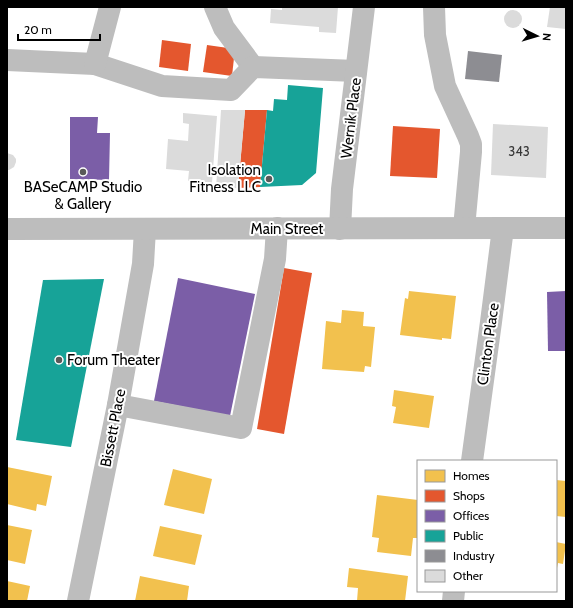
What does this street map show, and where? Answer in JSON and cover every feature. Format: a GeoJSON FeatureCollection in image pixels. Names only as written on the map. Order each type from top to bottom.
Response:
{"type":"FeatureCollection","features":[{"type":"Feature","properties":{"kind":"street"},"geometry":{"type":"LineString","coordinates":[[95,64],[110,7]]}},
{"type":"Feature","properties":{"kind":"street"},"geometry":{"type":"LineString","coordinates":[[215,7],[224,28],[253,67]]}},
{"type":"Feature","properties":{"kind":"street","name":"Wernik Place"},"geometry":{"type":"LineString","coordinates":[[340,228],[342,189],[364,7]]}},
{"type":"Feature","properties":{"kind":"street"},"geometry":{"type":"LineString","coordinates":[[434,7],[435,35],[445,86],[471,144],[464,228]]}},
{"type":"Feature","properties":{"kind":"street"},"geometry":{"type":"LineString","coordinates":[[7,60],[95,64],[162,86],[232,90],[253,67],[356,71]]}},
{"type":"Feature","properties":{"kind":"street"},"geometry":{"type":"LineString","coordinates":[[118,405],[241,428],[275,259],[277,228]]}},
{"type":"Feature","properties":{"kind":"street","name":"Clinton Place"},"geometry":{"type":"LineString","coordinates":[[472,460],[503,228]]}},
{"type":"Feature","properties":{"kind":"street","name":"Main Street"},"geometry":{"type":"LineString","coordinates":[[7,229],[566,228]]}},
{"type":"Feature","properties":{"kind":"street","name":"Bissett Place"},"geometry":{"type":"LineString","coordinates":[[78,601],[118,405],[143,264],[145,229]]}},
{"type":"Feature","properties":{"kind":"building: Homes"},"geometry":{"type":"Polygon","coordinates":[[[409,291],[456,296],[451,339],[442,338],[442,340],[400,335],[405,298],[408,299],[409,291]]]}},
{"type":"Feature","properties":{"kind":"building: Homes"},"geometry":{"type":"Polygon","coordinates":[[[342,310],[364,312],[363,326],[375,327],[371,367],[365,366],[364,372],[322,369],[326,321],[341,323],[342,310]]]}},
{"type":"Feature","properties":{"kind":"building: Homes"},"geometry":{"type":"Polygon","coordinates":[[[394,390],[434,396],[429,428],[393,423],[396,407],[392,406],[394,390]]]}},
{"type":"Feature","properties":{"kind":"building: Homes"},"geometry":{"type":"Polygon","coordinates":[[[7,467],[52,476],[46,506],[37,504],[36,511],[7,504],[7,467]]]}},
{"type":"Feature","properties":{"kind":"building: Homes"},"geometry":{"type":"Polygon","coordinates":[[[173,469],[212,479],[204,514],[164,505],[173,469]]]}},
{"type":"Feature","properties":{"kind":"building: Homes"},"geometry":{"type":"Polygon","coordinates":[[[557,480],[566,481],[566,517],[557,516],[557,480]]]}},
{"type":"Feature","properties":{"kind":"building: Homes"},"geometry":{"type":"Polygon","coordinates":[[[377,495],[417,500],[417,538],[413,538],[411,556],[377,552],[379,538],[372,537],[377,495]]]}},
{"type":"Feature","properties":{"kind":"building: Homes"},"geometry":{"type":"Polygon","coordinates":[[[7,525],[32,530],[25,564],[7,560],[7,525]]]}},
{"type":"Feature","properties":{"kind":"building: Homes"},"geometry":{"type":"Polygon","coordinates":[[[160,526],[202,535],[195,565],[153,556],[160,526]]]}},
{"type":"Feature","properties":{"kind":"building: Homes"},"geometry":{"type":"Polygon","coordinates":[[[557,542],[566,544],[563,564],[558,563],[557,568],[557,542]]]}},
{"type":"Feature","properties":{"kind":"building: Homes"},"geometry":{"type":"Polygon","coordinates":[[[349,568],[408,576],[405,601],[357,601],[358,588],[347,587],[349,568]]]}},
{"type":"Feature","properties":{"kind":"building: Homes"},"geometry":{"type":"Polygon","coordinates":[[[140,576],[189,586],[187,601],[135,601],[140,576]]]}},
{"type":"Feature","properties":{"kind":"building: Homes"},"geometry":{"type":"Polygon","coordinates":[[[7,581],[30,586],[27,601],[7,601],[7,581]]]}},
{"type":"Feature","properties":{"kind":"building: Shops"},"geometry":{"type":"Polygon","coordinates":[[[162,40],[191,44],[188,71],[159,67],[162,40]]]}},
{"type":"Feature","properties":{"kind":"building: Shops"},"geometry":{"type":"Polygon","coordinates":[[[207,45],[235,49],[232,76],[203,72],[207,45]]]}},
{"type":"Feature","properties":{"kind":"building: Shops"},"geometry":{"type":"Polygon","coordinates":[[[245,110],[267,110],[260,187],[238,188],[245,110]]]}},
{"type":"Feature","properties":{"kind":"building: Shops"},"geometry":{"type":"Polygon","coordinates":[[[393,126],[440,129],[437,178],[390,176],[393,126]]]}},
{"type":"Feature","properties":{"kind":"building: Shops"},"geometry":{"type":"Polygon","coordinates":[[[284,268],[312,273],[284,434],[257,429],[284,268]]]}},
{"type":"Feature","properties":{"kind":"building: Offices"},"geometry":{"type":"Polygon","coordinates":[[[70,117],[98,117],[97,133],[110,133],[109,180],[70,179],[70,117]]]}},
{"type":"Feature","properties":{"kind":"building: Offices"},"geometry":{"type":"Polygon","coordinates":[[[178,278],[255,294],[230,416],[154,401],[178,278]]]}},
{"type":"Feature","properties":{"kind":"building: Offices"},"geometry":{"type":"Polygon","coordinates":[[[566,291],[566,351],[548,351],[547,292],[566,291]]]}},
{"type":"Feature","properties":{"kind":"building: Public"},"geometry":{"type":"Polygon","coordinates":[[[288,85],[323,88],[316,173],[302,185],[260,187],[267,110],[273,111],[274,99],[287,100],[288,85]]]}},
{"type":"Feature","properties":{"kind":"building: Public","name":"Forum Theater"},"geometry":{"type":"Polygon","coordinates":[[[104,279],[71,447],[16,440],[43,280],[104,279]]]}},
{"type":"Feature","properties":{"kind":"building: Industry"},"geometry":{"type":"Polygon","coordinates":[[[468,51],[502,55],[499,82],[465,79],[468,51]]]}},
{"type":"Feature","properties":{"kind":"building: Other"},"geometry":{"type":"Polygon","coordinates":[[[282,7],[338,7],[336,33],[319,32],[319,27],[270,23],[271,9],[282,10],[282,7]]]}},
{"type":"Feature","properties":{"kind":"building: Other"},"geometry":{"type":"Polygon","coordinates":[[[550,7],[566,7],[566,29],[547,27],[550,7]]]}},
{"type":"Feature","properties":{"kind":"building: Other"},"geometry":{"type":"Polygon","coordinates":[[[513,10],[519,13],[522,19],[519,25],[513,28],[507,25],[504,19],[507,13],[513,10]]]}},
{"type":"Feature","properties":{"kind":"building: Other"},"geometry":{"type":"Polygon","coordinates":[[[221,110],[245,110],[238,188],[216,189],[221,110]]]}},
{"type":"Feature","properties":{"kind":"building: Other"},"geometry":{"type":"Polygon","coordinates":[[[183,113],[217,116],[212,183],[188,181],[189,171],[166,169],[168,139],[188,141],[189,124],[183,123],[183,113]]]}},
{"type":"Feature","properties":{"kind":"building: Other"},"geometry":{"type":"Polygon","coordinates":[[[493,124],[548,127],[546,178],[491,175],[493,124]]]}},
{"type":"Feature","properties":{"kind":"building: Other"},"geometry":{"type":"Polygon","coordinates":[[[7,153],[13,155],[16,159],[14,167],[9,170],[7,170],[7,153]]]}},
{"type":"Feature","properties":{"kind":"place","name":"BASeCAMP Studio & Gallery"},"geometry":{"type":"Point","coordinates":[83,172]}},
{"type":"Feature","properties":{"kind":"place","name":"Isolation Fitness LLC"},"geometry":{"type":"Point","coordinates":[269,179]}},
{"type":"Feature","properties":{"kind":"place","name":"Forum Theater"},"geometry":{"type":"Point","coordinates":[59,360]}}]}
